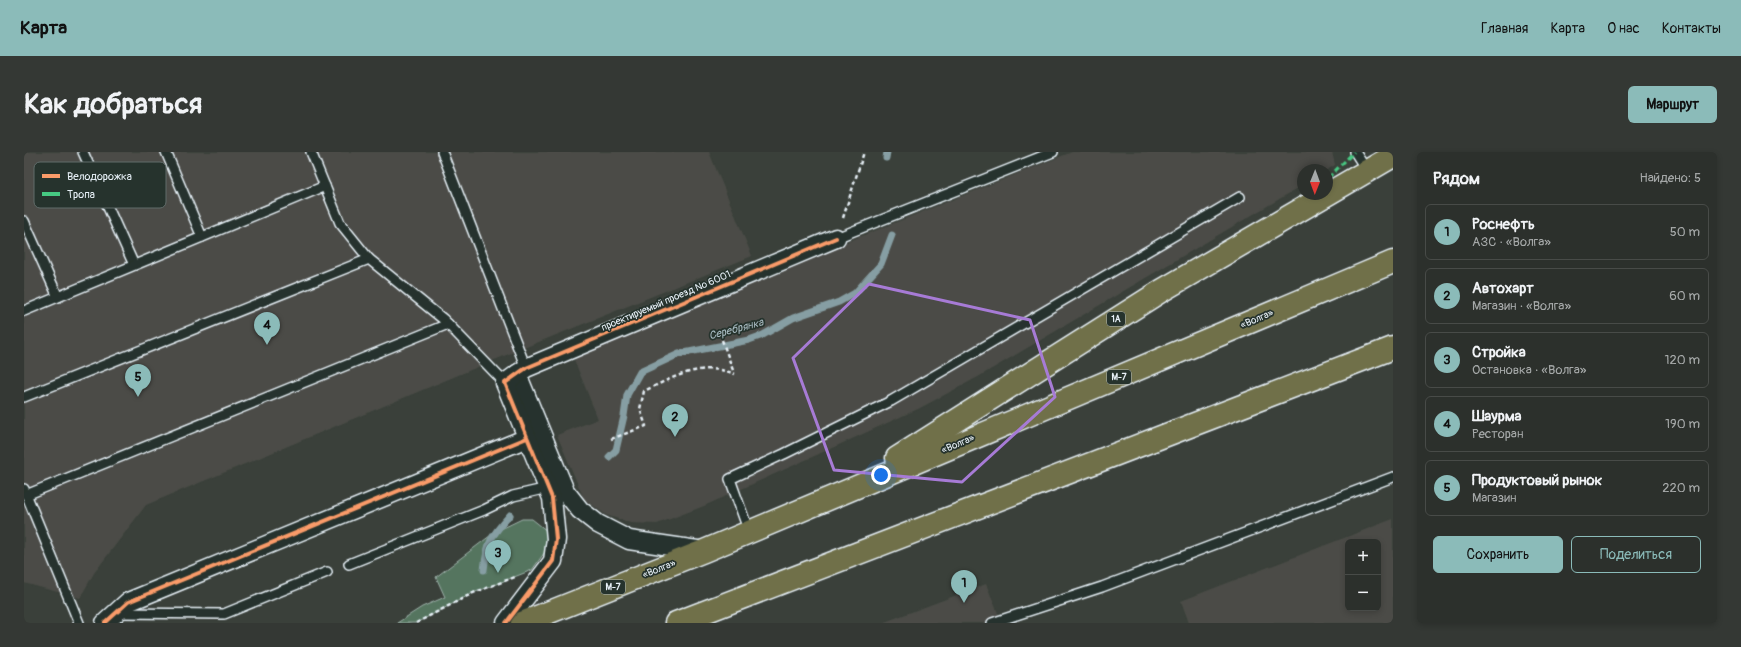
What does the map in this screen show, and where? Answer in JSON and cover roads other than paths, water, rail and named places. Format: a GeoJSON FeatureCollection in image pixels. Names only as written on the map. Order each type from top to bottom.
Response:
{"type":"FeatureCollection","features":[{"type":"Feature","properties":{"kind":"highway","name":"1A"},"geometry":{"type":"LineString","coordinates":[[845,491],[1161,291],[1393,156]]}},
{"type":"Feature","properties":{"kind":"highway","name":"«Волга»"},"geometry":{"type":"LineString","coordinates":[[522,623],[704,551],[1393,262]]}},
{"type":"Feature","properties":{"kind":"highway"},"geometry":{"type":"LineString","coordinates":[[676,623],[1393,348]]}},
{"type":"Feature","properties":{"kind":"street","name":"проектируемый проезд № 6001"},"geometry":{"type":"LineString","coordinates":[[516,375],[836,238]]}},
{"type":"Feature","properties":{"kind":"street"},"geometry":{"type":"LineString","coordinates":[[506,623],[553,561],[556,539],[555,516],[552,498],[527,438],[516,375]]}},
{"type":"Feature","properties":{"kind":"street"},"geometry":{"type":"LineString","coordinates":[[516,375],[566,491],[580,510],[598,524],[629,540],[704,551]]}},
{"type":"Feature","properties":{"kind":"street"},"geometry":{"type":"LineString","coordinates":[[110,618],[128,602],[527,438]]}},
{"type":"Feature","properties":{"kind":"lane"},"geometry":{"type":"LineString","coordinates":[[83,152],[87,162]]}},
{"type":"Feature","properties":{"kind":"lane"},"geometry":{"type":"LineString","coordinates":[[166,152],[202,237]]}},
{"type":"Feature","properties":{"kind":"lane"},"geometry":{"type":"LineString","coordinates":[[311,152],[340,223],[369,259],[448,324],[516,375]]}},
{"type":"Feature","properties":{"kind":"lane"},"geometry":{"type":"LineString","coordinates":[[442,152],[516,375]]}},
{"type":"Feature","properties":{"kind":"lane"},"geometry":{"type":"LineString","coordinates":[[836,238],[1053,152]]}},
{"type":"Feature","properties":{"kind":"lane"},"geometry":{"type":"LineString","coordinates":[[1355,152],[1367,171]]}},
{"type":"Feature","properties":{"kind":"lane"},"geometry":{"type":"LineString","coordinates":[[24,311],[325,186]]}},
{"type":"Feature","properties":{"kind":"lane"},"geometry":{"type":"LineString","coordinates":[[749,532],[730,479],[891,401],[1240,197]]}},
{"type":"Feature","properties":{"kind":"lane"},"geometry":{"type":"LineString","coordinates":[[108,208],[134,266]]}},
{"type":"Feature","properties":{"kind":"lane"},"geometry":{"type":"LineString","coordinates":[[24,221],[58,297]]}},
{"type":"Feature","properties":{"kind":"lane"},"geometry":{"type":"LineString","coordinates":[[25,393],[369,259]]}},
{"type":"Feature","properties":{"kind":"lane"},"geometry":{"type":"LineString","coordinates":[[79,623],[25,492],[448,324]]}},
{"type":"Feature","properties":{"kind":"lane"},"geometry":{"type":"LineString","coordinates":[[992,623],[1102,587],[1393,477]]}},
{"type":"Feature","properties":{"kind":"lane"},"geometry":{"type":"LineString","coordinates":[[349,564],[484,510],[513,496],[548,488]]}},
{"type":"Feature","properties":{"kind":"lane"},"geometry":{"type":"LineString","coordinates":[[110,618],[224,614],[327,572]]}},
{"type":"Feature","properties":{"kind":"waterway","name":"Серебрянка"},"geometry":{"type":"LineString","coordinates":[[886,158],[887,152]]}},
{"type":"Feature","properties":{"kind":"waterway","name":"Серебрянка"},"geometry":{"type":"LineString","coordinates":[[609,457],[616,450],[627,395],[640,372],[679,354],[749,340],[763,335],[793,318],[839,302],[855,293],[881,264],[892,235]]}},
{"type":"Feature","properties":{"kind":"waterway","name":"Серебрянка"},"geometry":{"type":"LineString","coordinates":[[484,570],[491,540],[494,534],[510,515]]}},
{"type":"Feature","properties":{"kind":"place","name":"Шаурма"},"geometry":{"type":"Point","coordinates":[267,345]}},
{"type":"Feature","properties":{"kind":"place","name":"Продуктовый рынок"},"geometry":{"type":"Point","coordinates":[138,397]}},
{"type":"Feature","properties":{"kind":"place","name":"Автохарт"},"geometry":{"type":"Point","coordinates":[675,437]}},
{"type":"Feature","properties":{"kind":"place","name":"Стройка"},"geometry":{"type":"Point","coordinates":[498,573]}},
{"type":"Feature","properties":{"kind":"place","name":"Роснефть"},"geometry":{"type":"Point","coordinates":[964,603]}}]}
